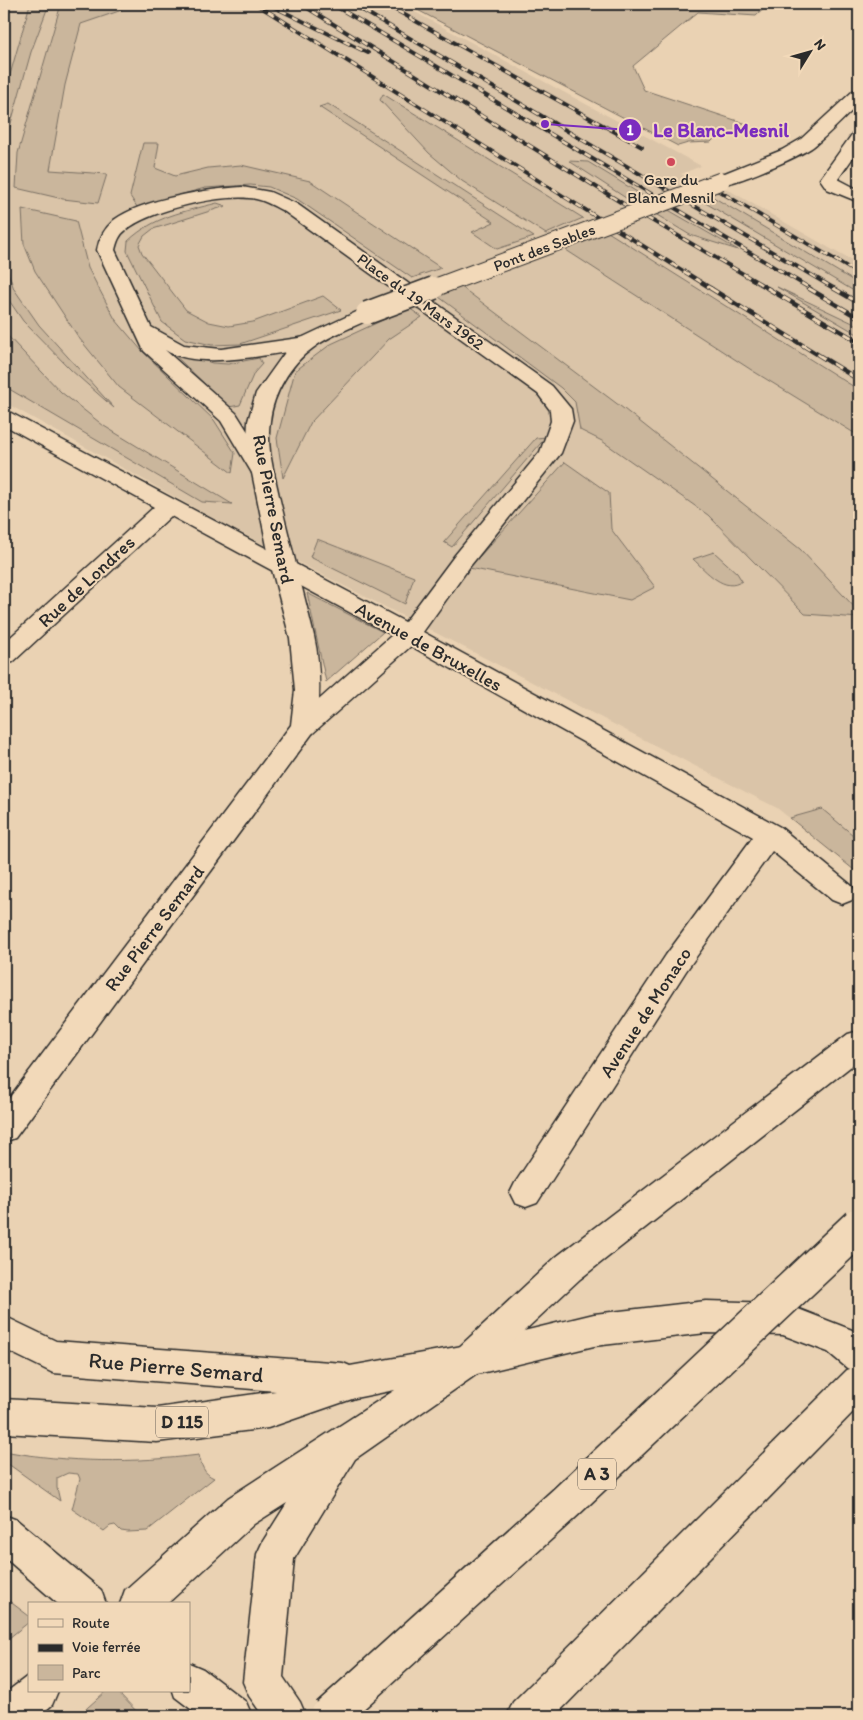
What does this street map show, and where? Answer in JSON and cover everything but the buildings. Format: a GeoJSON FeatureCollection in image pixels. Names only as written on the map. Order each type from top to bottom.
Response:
{"type":"FeatureCollection","features":[{"type":"Feature","properties":{"kind":"main road","name":"Pont des Sables"},"geometry":{"type":"LineString","coordinates":[[367,313],[721,181],[788,154],[807,143],[859,95]]}},
{"type":"Feature","properties":{"kind":"main road"},"geometry":{"type":"LineString","coordinates":[[859,137],[830,176],[829,182],[859,197]]}},
{"type":"Feature","properties":{"kind":"main road","name":"Place du 19 Mars 1962"},"geometry":{"type":"LineString","coordinates":[[263,474],[229,418],[164,361],[152,347],[141,327],[106,250],[108,239],[114,231],[134,217],[223,192],[254,193],[291,208],[546,390],[554,400],[560,410],[562,421],[550,453],[463,560],[409,634]]}},
{"type":"Feature","properties":{"kind":"main road","name":"Rue Pierre Semard"},"geometry":{"type":"LineString","coordinates":[[304,727],[308,690],[304,655],[282,566],[263,474],[258,441],[261,407],[266,393],[284,366],[306,343],[367,313]]}},
{"type":"Feature","properties":{"kind":"main road"},"geometry":{"type":"LineString","coordinates":[[141,327],[179,350],[200,353],[221,355],[306,343]]}},
{"type":"Feature","properties":{"kind":"main road","name":"Avenue de Bruxelles"},"geometry":{"type":"LineString","coordinates":[[4,416],[168,506],[409,634],[770,834],[842,893]]}},
{"type":"Feature","properties":{"kind":"main road","name":"Rue de Londres"},"geometry":{"type":"LineString","coordinates":[[4,656],[168,506]]}},
{"type":"Feature","properties":{"kind":"main road","name":"Rue Pierre Semard"},"geometry":{"type":"LineString","coordinates":[[4,1128],[304,727],[409,634]]}},
{"type":"Feature","properties":{"kind":"main road","name":"Avenue de Monaco"},"geometry":{"type":"LineString","coordinates":[[526,1193],[676,963],[770,834]]}},
{"type":"Feature","properties":{"kind":"main road"},"geometry":{"type":"LineString","coordinates":[[142,1602],[241,1511],[343,1446],[469,1360],[568,1268],[859,1043]]}},
{"type":"Feature","properties":{"kind":"main road","name":"A 3"},"geometry":{"type":"LineString","coordinates":[[329,1716],[566,1502],[859,1226]]}},
{"type":"Feature","properties":{"kind":"main road"},"geometry":{"type":"LineString","coordinates":[[469,1360],[594,1330],[706,1317],[783,1319],[840,1342],[859,1357]]}},
{"type":"Feature","properties":{"kind":"main road","name":"Rue Pierre Semard"},"geometry":{"type":"LineString","coordinates":[[4,1332],[53,1357],[355,1381]]}},
{"type":"Feature","properties":{"kind":"main road","name":"D 115"},"geometry":{"type":"LineString","coordinates":[[4,1416],[157,1425],[268,1411],[355,1381],[469,1360]]}},
{"type":"Feature","properties":{"kind":"main road"},"geometry":{"type":"LineString","coordinates":[[527,1716],[859,1382]]}},
{"type":"Feature","properties":{"kind":"main road"},"geometry":{"type":"LineString","coordinates":[[286,1716],[263,1682],[276,1554],[343,1446]]}},
{"type":"Feature","properties":{"kind":"main road"},"geometry":{"type":"LineString","coordinates":[[4,1533],[85,1602]]}},
{"type":"Feature","properties":{"kind":"main road"},"geometry":{"type":"LineString","coordinates":[[190,1684],[232,1716]]}},
{"type":"Feature","properties":{"kind":"main road"},"geometry":{"type":"LineString","coordinates":[[8,1716],[37,1692]]}},
{"type":"Feature","properties":{"kind":"shaded area"},"geometry":{"type":"Polygon","coordinates":[[[4,4],[400,4],[701,166],[681,174],[697,183],[727,189],[859,265],[859,874],[777,808],[220,522],[4,402],[4,4]]]}},
{"type":"Feature","properties":{"kind":"green space"},"geometry":{"type":"Polygon","coordinates":[[[30,4],[49,4],[31,52],[4,148],[4,96],[30,4]]]}},
{"type":"Feature","properties":{"kind":"green space"},"geometry":{"type":"Polygon","coordinates":[[[61,4],[113,4],[122,10],[81,24],[65,85],[50,170],[107,174],[98,203],[63,199],[16,188],[18,153],[61,4]]]}},
{"type":"Feature","properties":{"kind":"green space"},"geometry":{"type":"Polygon","coordinates":[[[406,4],[769,4],[756,16],[698,12],[633,66],[644,90],[750,125],[727,136],[716,137],[711,142],[688,143],[678,146],[406,4]]]}},
{"type":"Feature","properties":{"kind":"green space"},"geometry":{"type":"Polygon","coordinates":[[[383,94],[583,218],[546,234],[462,181],[429,153],[380,100],[383,94]]]}},
{"type":"Feature","properties":{"kind":"green space"},"geometry":{"type":"Polygon","coordinates":[[[328,104],[534,237],[497,249],[472,232],[494,222],[319,107],[328,104]]]}},
{"type":"Feature","properties":{"kind":"green space"},"geometry":{"type":"Polygon","coordinates":[[[143,143],[159,143],[155,168],[175,176],[208,168],[241,165],[310,181],[441,268],[412,278],[297,199],[269,187],[250,185],[205,188],[137,207],[130,196],[143,143]]]}},
{"type":"Feature","properties":{"kind":"green space"},"geometry":{"type":"Polygon","coordinates":[[[569,161],[588,162],[642,195],[629,200],[569,161]]]}},
{"type":"Feature","properties":{"kind":"green space"},"geometry":{"type":"Polygon","coordinates":[[[708,194],[859,284],[859,294],[697,198],[708,194]]]}},
{"type":"Feature","properties":{"kind":"green space"},"geometry":{"type":"Polygon","coordinates":[[[217,203],[226,206],[153,229],[144,236],[139,245],[142,253],[186,310],[209,322],[229,326],[253,322],[323,296],[341,310],[240,344],[212,345],[185,339],[162,322],[127,251],[128,241],[159,220],[217,203]]]}},
{"type":"Feature","properties":{"kind":"green space"},"geometry":{"type":"Polygon","coordinates":[[[665,208],[738,250],[690,235],[652,212],[665,208]]]}},
{"type":"Feature","properties":{"kind":"green space"},"geometry":{"type":"Polygon","coordinates":[[[22,209],[76,221],[88,268],[115,319],[142,351],[214,420],[235,453],[232,473],[119,387],[79,338],[35,271],[24,244],[22,209]]]}},
{"type":"Feature","properties":{"kind":"green space"},"geometry":{"type":"Polygon","coordinates":[[[608,232],[859,390],[859,436],[753,371],[566,250],[608,232]]]}},
{"type":"Feature","properties":{"kind":"green space"},"geometry":{"type":"Polygon","coordinates":[[[4,261],[14,289],[39,325],[114,408],[71,370],[23,321],[4,293],[4,261]]]}},
{"type":"Feature","properties":{"kind":"green space"},"geometry":{"type":"Polygon","coordinates":[[[460,286],[624,409],[800,549],[859,612],[859,618],[805,614],[708,515],[602,441],[580,430],[575,402],[561,388],[439,297],[460,286]]]}},
{"type":"Feature","properties":{"kind":"green space"},"geometry":{"type":"Polygon","coordinates":[[[777,287],[859,326],[859,335],[777,287]]]}},
{"type":"Feature","properties":{"kind":"green space"},"geometry":{"type":"Polygon","coordinates":[[[409,308],[422,317],[389,339],[311,422],[283,478],[277,438],[295,371],[331,344],[409,308]]]}},
{"type":"Feature","properties":{"kind":"green space"},"geometry":{"type":"Polygon","coordinates":[[[4,332],[61,392],[104,426],[232,504],[202,502],[4,386],[4,332]]]}},
{"type":"Feature","properties":{"kind":"green space"},"geometry":{"type":"Polygon","coordinates":[[[166,347],[212,363],[228,364],[259,358],[262,364],[254,373],[240,405],[229,407],[166,347]]]}},
{"type":"Feature","properties":{"kind":"green space"},"geometry":{"type":"Polygon","coordinates":[[[546,437],[452,547],[444,542],[536,438],[546,437]]]}},
{"type":"Feature","properties":{"kind":"green space"},"geometry":{"type":"Polygon","coordinates":[[[565,462],[609,493],[611,529],[655,587],[630,600],[469,568],[565,462]]]}},
{"type":"Feature","properties":{"kind":"green space"},"geometry":{"type":"Polygon","coordinates":[[[317,539],[414,577],[405,604],[310,557],[317,539]]]}},
{"type":"Feature","properties":{"kind":"green space"},"geometry":{"type":"Polygon","coordinates":[[[714,552],[737,573],[742,581],[729,585],[722,583],[693,559],[714,552]]]}},
{"type":"Feature","properties":{"kind":"green space"},"geometry":{"type":"Polygon","coordinates":[[[307,593],[383,632],[326,682],[307,593]]]}},
{"type":"Feature","properties":{"kind":"green space"},"geometry":{"type":"Polygon","coordinates":[[[822,809],[859,840],[859,874],[790,818],[822,809]]]}},
{"type":"Feature","properties":{"kind":"green space"},"geometry":{"type":"Polygon","coordinates":[[[4,1451],[77,1460],[175,1458],[199,1455],[204,1469],[214,1478],[147,1531],[121,1531],[115,1525],[110,1526],[104,1531],[72,1509],[80,1479],[78,1474],[68,1473],[57,1478],[60,1501],[4,1461],[4,1451]]]}},
{"type":"Feature","properties":{"kind":"green space"},"geometry":{"type":"Polygon","coordinates":[[[4,1597],[28,1615],[28,1623],[4,1642],[4,1597]]]}},
{"type":"Feature","properties":{"kind":"green space"},"geometry":{"type":"Polygon","coordinates":[[[105,1692],[118,1692],[141,1716],[78,1716],[105,1692]]]}},
{"type":"Feature","properties":{"kind":"railway"},"geometry":{"type":"LineString","coordinates":[[256,4],[712,289]]}},
{"type":"Feature","properties":{"kind":"railway"},"geometry":{"type":"LineString","coordinates":[[268,4],[368,53]]}},
{"type":"Feature","properties":{"kind":"railway"},"geometry":{"type":"LineString","coordinates":[[301,4],[622,203],[769,289]]}},
{"type":"Feature","properties":{"kind":"railway"},"geometry":{"type":"LineString","coordinates":[[332,4],[811,289]]}},
{"type":"Feature","properties":{"kind":"railway"},"geometry":{"type":"LineString","coordinates":[[352,4],[835,289]]}},
{"type":"Feature","properties":{"kind":"railway"},"geometry":{"type":"LineString","coordinates":[[385,4],[642,147]]}},
{"type":"Feature","properties":{"kind":"railway"},"geometry":{"type":"LineString","coordinates":[[702,181],[859,274]]}},
{"type":"Feature","properties":{"kind":"railway"},"geometry":{"type":"LineString","coordinates":[[710,288],[859,380]]}},
{"type":"Feature","properties":{"kind":"railway"},"geometry":{"type":"LineString","coordinates":[[767,288],[859,342]]}},
{"type":"Feature","properties":{"kind":"railway"},"geometry":{"type":"LineString","coordinates":[[808,288],[859,318]]}},
{"type":"Feature","properties":{"kind":"railway"},"geometry":{"type":"LineString","coordinates":[[833,288],[859,303]]}},
{"type":"Feature","properties":{"kind":"place","name":"Le Blanc-Mesnil"},"geometry":{"type":"Point","coordinates":[545,124]}},
{"type":"Feature","properties":{"kind":"place","name":"Gare du Blanc Mesnil"},"geometry":{"type":"Point","coordinates":[671,162]}}]}
